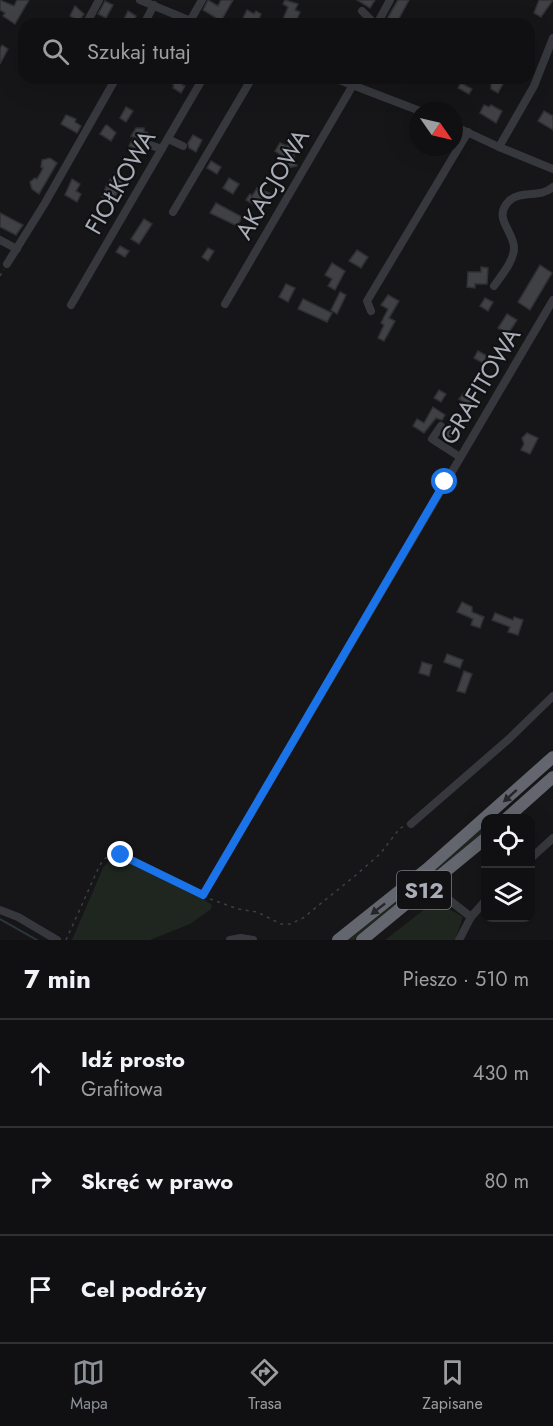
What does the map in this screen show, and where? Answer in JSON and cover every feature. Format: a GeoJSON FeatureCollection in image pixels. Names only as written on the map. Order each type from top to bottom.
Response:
{"type":"FeatureCollection","features":[{"type":"Feature","properties":{"kind":"highway","name":"S12"},"geometry":{"type":"LineString","coordinates":[[338,940],[448,851],[553,757]]}},
{"type":"Feature","properties":{"kind":"highway"},"geometry":{"type":"LineString","coordinates":[[512,814],[553,777]]}},
{"type":"Feature","properties":{"kind":"highway","name":"S12"},"geometry":{"type":"LineString","coordinates":[[362,940],[481,842]]}},
{"type":"Feature","properties":{"kind":"street"},"geometry":{"type":"LineString","coordinates":[[89,18],[99,0]]}},
{"type":"Feature","properties":{"kind":"street"},"geometry":{"type":"LineString","coordinates":[[140,0],[184,18]]}},
{"type":"Feature","properties":{"kind":"street"},"geometry":{"type":"LineString","coordinates":[[195,18],[202,0]]}},
{"type":"Feature","properties":{"kind":"street"},"geometry":{"type":"LineString","coordinates":[[376,18],[385,0]]}},
{"type":"Feature","properties":{"kind":"street"},"geometry":{"type":"LineString","coordinates":[[377,18],[390,0]]}},
{"type":"Feature","properties":{"kind":"street"},"geometry":{"type":"LineString","coordinates":[[147,18],[153,5]]}},
{"type":"Feature","properties":{"kind":"street"},"geometry":{"type":"LineString","coordinates":[[362,11],[369,18]]}},
{"type":"Feature","properties":{"kind":"street"},"geometry":{"type":"LineString","coordinates":[[535,83],[553,38]]}},
{"type":"Feature","properties":{"kind":"street"},"geometry":{"type":"LineString","coordinates":[[7,264],[113,84]]}},
{"type":"Feature","properties":{"kind":"street","name":"FIOŁKOWA"},"geometry":{"type":"LineString","coordinates":[[71,305],[200,84]]}},
{"type":"Feature","properties":{"kind":"street"},"geometry":{"type":"LineString","coordinates":[[173,212],[248,84]]}},
{"type":"Feature","properties":{"kind":"street","name":"AKACJOWA"},"geometry":{"type":"LineString","coordinates":[[225,303],[352,84]]}},
{"type":"Feature","properties":{"kind":"street"},"geometry":{"type":"LineString","coordinates":[[358,84],[409,106]]}},
{"type":"Feature","properties":{"kind":"street"},"geometry":{"type":"LineString","coordinates":[[499,147],[535,84]]}},
{"type":"Feature","properties":{"kind":"street"},"geometry":{"type":"LineString","coordinates":[[463,130],[553,169]]}},
{"type":"Feature","properties":{"kind":"street"},"geometry":{"type":"LineString","coordinates":[[371,311],[367,301],[468,132]]}},
{"type":"Feature","properties":{"kind":"street"},"geometry":{"type":"LineString","coordinates":[[168,139],[183,146]]}},
{"type":"Feature","properties":{"kind":"street"},"geometry":{"type":"LineString","coordinates":[[144,147],[150,145],[162,149]]}},
{"type":"Feature","properties":{"kind":"street"},"geometry":{"type":"LineString","coordinates":[[495,286],[514,250],[511,236],[502,217],[503,210],[513,198],[543,193],[553,186]]}},
{"type":"Feature","properties":{"kind":"street"},"geometry":{"type":"LineString","coordinates":[[121,200],[129,207]]}},
{"type":"Feature","properties":{"kind":"street"},"geometry":{"type":"LineString","coordinates":[[0,240],[17,249]]}},
{"type":"Feature","properties":{"kind":"street","name":"GRAFITOWA"},"geometry":{"type":"LineString","coordinates":[[203,895],[553,300]]}},
{"type":"Feature","properties":{"kind":"street"},"geometry":{"type":"LineString","coordinates":[[441,426],[432,440],[460,457]]}},
{"type":"Feature","properties":{"kind":"street"},"geometry":{"type":"LineString","coordinates":[[411,824],[510,738],[553,696]]}},
{"type":"Feature","properties":{"kind":"street"},"geometry":{"type":"LineString","coordinates":[[535,855],[553,838]]}},
{"type":"Feature","properties":{"kind":"street"},"geometry":{"type":"LineString","coordinates":[[433,882],[448,899],[471,916]]}},
{"type":"Feature","properties":{"kind":"street"},"geometry":{"type":"LineString","coordinates":[[459,940],[471,916],[481,905]]}},
{"type":"Feature","properties":{"kind":"street"},"geometry":{"type":"LineString","coordinates":[[0,910],[18,917],[57,940]]}},
{"type":"Feature","properties":{"kind":"street"},"geometry":{"type":"LineString","coordinates":[[230,940],[241,938],[253,940]]}},
{"type":"Feature","properties":{"kind":"path"},"geometry":{"type":"LineString","coordinates":[[66,940],[98,869],[103,860],[112,854],[121,855],[220,903],[257,912],[281,924],[290,924],[303,918],[380,854],[399,828],[411,824]]}},
{"type":"Feature","properties":{"kind":"shaded area"},"geometry":{"type":"Polygon","coordinates":[[[481,827],[481,835],[418,889],[354,940],[346,940],[481,827]]]}},
{"type":"Feature","properties":{"kind":"shaded area"},"geometry":{"type":"Polygon","coordinates":[[[114,858],[198,895],[212,905],[211,909],[190,924],[150,940],[72,940],[103,868],[110,859],[114,858]]]}},
{"type":"Feature","properties":{"kind":"shaded area"},"geometry":{"type":"Polygon","coordinates":[[[434,902],[463,917],[455,940],[385,940],[434,902]]]}},
{"type":"Feature","properties":{"kind":"building"},"geometry":{"type":"Polygon","coordinates":[[[0,0],[14,6],[17,0],[29,0],[15,24],[3,16],[5,13],[0,10],[0,0]]]}},
{"type":"Feature","properties":{"kind":"building"},"geometry":{"type":"Polygon","coordinates":[[[208,0],[218,6],[221,0],[233,0],[223,18],[216,18],[203,10],[208,0]]]}},
{"type":"Feature","properties":{"kind":"building"},"geometry":{"type":"Polygon","coordinates":[[[285,0],[298,4],[295,10],[300,12],[298,18],[283,18],[288,7],[283,4],[285,0]]]}},
{"type":"Feature","properties":{"kind":"building"},"geometry":{"type":"Polygon","coordinates":[[[357,0],[375,0],[370,8],[357,0]]]}},
{"type":"Feature","properties":{"kind":"building"},"geometry":{"type":"Polygon","coordinates":[[[398,0],[409,0],[399,18],[388,18],[398,0]]]}},
{"type":"Feature","properties":{"kind":"building"},"geometry":{"type":"Polygon","coordinates":[[[539,0],[553,0],[541,17],[534,13],[539,0]]]}},
{"type":"Feature","properties":{"kind":"building"},"geometry":{"type":"Polygon","coordinates":[[[105,1],[113,5],[106,18],[98,14],[105,1]]]}},
{"type":"Feature","properties":{"kind":"building"},"geometry":{"type":"Polygon","coordinates":[[[75,6],[84,14],[81,18],[70,16],[75,6]]]}},
{"type":"Feature","properties":{"kind":"building"},"geometry":{"type":"Polygon","coordinates":[[[247,10],[254,14],[256,11],[261,14],[259,18],[243,18],[247,10]]]}},
{"type":"Feature","properties":{"kind":"building"},"geometry":{"type":"Polygon","coordinates":[[[128,11],[136,16],[135,18],[124,18],[128,11]]]}},
{"type":"Feature","properties":{"kind":"building"},"geometry":{"type":"Polygon","coordinates":[[[2,45],[8,49],[0,64],[0,49],[2,45]]]}},
{"type":"Feature","properties":{"kind":"building"},"geometry":{"type":"Polygon","coordinates":[[[172,84],[185,86],[181,93],[173,88],[172,84]]]}},
{"type":"Feature","properties":{"kind":"building"},"geometry":{"type":"Polygon","coordinates":[[[463,84],[472,89],[469,94],[458,88],[463,84]]]}},
{"type":"Feature","properties":{"kind":"building"},"geometry":{"type":"Polygon","coordinates":[[[491,84],[503,84],[498,93],[491,89],[491,84]]]}},
{"type":"Feature","properties":{"kind":"building"},"geometry":{"type":"Polygon","coordinates":[[[484,105],[489,107],[491,105],[502,111],[496,123],[480,113],[484,105]]]}},
{"type":"Feature","properties":{"kind":"building"},"geometry":{"type":"Polygon","coordinates":[[[126,107],[133,111],[126,122],[120,118],[126,107]]]}},
{"type":"Feature","properties":{"kind":"building"},"geometry":{"type":"Polygon","coordinates":[[[544,111],[553,116],[553,130],[538,121],[544,111]]]}},
{"type":"Feature","properties":{"kind":"building"},"geometry":{"type":"Polygon","coordinates":[[[66,115],[76,119],[75,122],[81,126],[77,133],[61,124],[66,115]]]}},
{"type":"Feature","properties":{"kind":"building"},"geometry":{"type":"Polygon","coordinates":[[[107,125],[116,133],[111,141],[100,134],[107,125]]]}},
{"type":"Feature","properties":{"kind":"building"},"geometry":{"type":"Polygon","coordinates":[[[136,128],[144,128],[144,131],[148,133],[135,149],[129,146],[136,128]]]}},
{"type":"Feature","properties":{"kind":"building"},"geometry":{"type":"Polygon","coordinates":[[[193,135],[202,140],[196,152],[189,148],[188,143],[193,135]]]}},
{"type":"Feature","properties":{"kind":"building"},"geometry":{"type":"Polygon","coordinates":[[[290,141],[299,147],[294,155],[297,166],[287,168],[285,158],[275,151],[280,143],[287,146],[290,141]]]}},
{"type":"Feature","properties":{"kind":"building"},"geometry":{"type":"Polygon","coordinates":[[[50,158],[57,163],[39,194],[32,189],[30,182],[37,179],[40,174],[43,168],[41,167],[42,160],[50,158]]]}},
{"type":"Feature","properties":{"kind":"building"},"geometry":{"type":"Polygon","coordinates":[[[211,161],[221,167],[217,174],[207,168],[211,161]]]}},
{"type":"Feature","properties":{"kind":"building"},"geometry":{"type":"Polygon","coordinates":[[[115,173],[126,179],[111,203],[102,197],[115,173]]]}},
{"type":"Feature","properties":{"kind":"building"},"geometry":{"type":"Polygon","coordinates":[[[229,178],[239,184],[233,194],[223,188],[229,178]]]}},
{"type":"Feature","properties":{"kind":"building"},"geometry":{"type":"Polygon","coordinates":[[[72,179],[80,184],[76,191],[81,194],[77,202],[65,195],[72,179]]]}},
{"type":"Feature","properties":{"kind":"building"},"geometry":{"type":"Polygon","coordinates":[[[257,188],[274,195],[270,202],[266,200],[261,209],[246,200],[257,188]]]}},
{"type":"Feature","properties":{"kind":"building"},"geometry":{"type":"Polygon","coordinates":[[[216,203],[242,217],[237,226],[210,213],[216,203]]]}},
{"type":"Feature","properties":{"kind":"building"},"geometry":{"type":"Polygon","coordinates":[[[0,213],[23,225],[16,235],[0,227],[0,213]]]}},
{"type":"Feature","properties":{"kind":"building"},"geometry":{"type":"Polygon","coordinates":[[[144,219],[152,224],[139,244],[131,239],[144,219]]]}},
{"type":"Feature","properties":{"kind":"building"},"geometry":{"type":"Polygon","coordinates":[[[120,246],[129,251],[125,257],[116,252],[120,246]]]}},
{"type":"Feature","properties":{"kind":"building"},"geometry":{"type":"Polygon","coordinates":[[[208,248],[214,251],[208,261],[202,257],[208,248]]]}},
{"type":"Feature","properties":{"kind":"building"},"geometry":{"type":"Polygon","coordinates":[[[357,250],[368,257],[361,268],[349,261],[357,250]]]}},
{"type":"Feature","properties":{"kind":"building"},"geometry":{"type":"Polygon","coordinates":[[[332,263],[345,271],[335,290],[328,286],[332,279],[325,275],[332,263]]]}},
{"type":"Feature","properties":{"kind":"building"},"geometry":{"type":"Polygon","coordinates":[[[540,265],[552,273],[530,310],[518,302],[540,265]]]}},
{"type":"Feature","properties":{"kind":"building"},"geometry":{"type":"Polygon","coordinates":[[[481,267],[488,268],[487,284],[475,284],[475,288],[467,287],[468,272],[481,272],[481,267]]]}},
{"type":"Feature","properties":{"kind":"building"},"geometry":{"type":"Polygon","coordinates":[[[286,284],[295,288],[288,302],[279,297],[286,284]]]}},
{"type":"Feature","properties":{"kind":"building"},"geometry":{"type":"Polygon","coordinates":[[[340,292],[346,295],[337,314],[331,310],[340,292]]]}},
{"type":"Feature","properties":{"kind":"building"},"geometry":{"type":"Polygon","coordinates":[[[388,295],[399,301],[389,318],[395,321],[384,341],[378,338],[384,325],[381,323],[388,309],[381,305],[388,295]]]}},
{"type":"Feature","properties":{"kind":"building"},"geometry":{"type":"Polygon","coordinates":[[[485,298],[493,302],[488,311],[480,306],[485,298]]]}},
{"type":"Feature","properties":{"kind":"building"},"geometry":{"type":"Polygon","coordinates":[[[303,299],[332,313],[327,322],[298,309],[303,299]]]}},
{"type":"Feature","properties":{"kind":"building"},"geometry":{"type":"Polygon","coordinates":[[[507,314],[517,320],[508,334],[498,328],[507,314]]]}},
{"type":"Feature","properties":{"kind":"building"},"geometry":{"type":"Polygon","coordinates":[[[478,351],[487,356],[483,363],[474,358],[478,351]]]}},
{"type":"Feature","properties":{"kind":"building"},"geometry":{"type":"Polygon","coordinates":[[[467,389],[476,394],[469,405],[459,399],[467,389]]]}},
{"type":"Feature","properties":{"kind":"building"},"geometry":{"type":"Polygon","coordinates":[[[439,390],[446,394],[441,402],[434,398],[439,390]]]}},
{"type":"Feature","properties":{"kind":"building"},"geometry":{"type":"Polygon","coordinates":[[[433,407],[445,415],[442,420],[436,418],[424,433],[413,426],[417,419],[424,423],[433,407]]]}},
{"type":"Feature","properties":{"kind":"building"},"geometry":{"type":"Polygon","coordinates":[[[449,424],[456,428],[449,440],[442,435],[449,424]]]}},
{"type":"Feature","properties":{"kind":"building"},"geometry":{"type":"Polygon","coordinates":[[[527,433],[538,438],[530,454],[521,450],[524,444],[522,438],[527,433]]]}},
{"type":"Feature","properties":{"kind":"building"},"geometry":{"type":"Polygon","coordinates":[[[462,602],[472,607],[472,612],[484,617],[480,628],[471,625],[473,619],[457,612],[462,602]]]}},
{"type":"Feature","properties":{"kind":"building"},"geometry":{"type":"Polygon","coordinates":[[[495,613],[513,620],[514,617],[523,620],[518,635],[508,632],[510,627],[492,620],[495,613]]]}},
{"type":"Feature","properties":{"kind":"building"},"geometry":{"type":"Polygon","coordinates":[[[447,654],[463,660],[460,668],[444,662],[447,654]]]}},
{"type":"Feature","properties":{"kind":"building"},"geometry":{"type":"Polygon","coordinates":[[[422,662],[432,665],[429,676],[419,673],[422,662]]]}},
{"type":"Feature","properties":{"kind":"building"},"geometry":{"type":"Polygon","coordinates":[[[464,671],[472,674],[465,693],[457,691],[464,671]]]}},
{"type":"Feature","properties":{"kind":"waterway"},"geometry":{"type":"LineString","coordinates":[[0,919],[37,940]]}},
{"type":"Feature","properties":{"kind":"route"},"geometry":{"type":"LineString","coordinates":[[121,855],[203,895],[445,482]]}}]}
